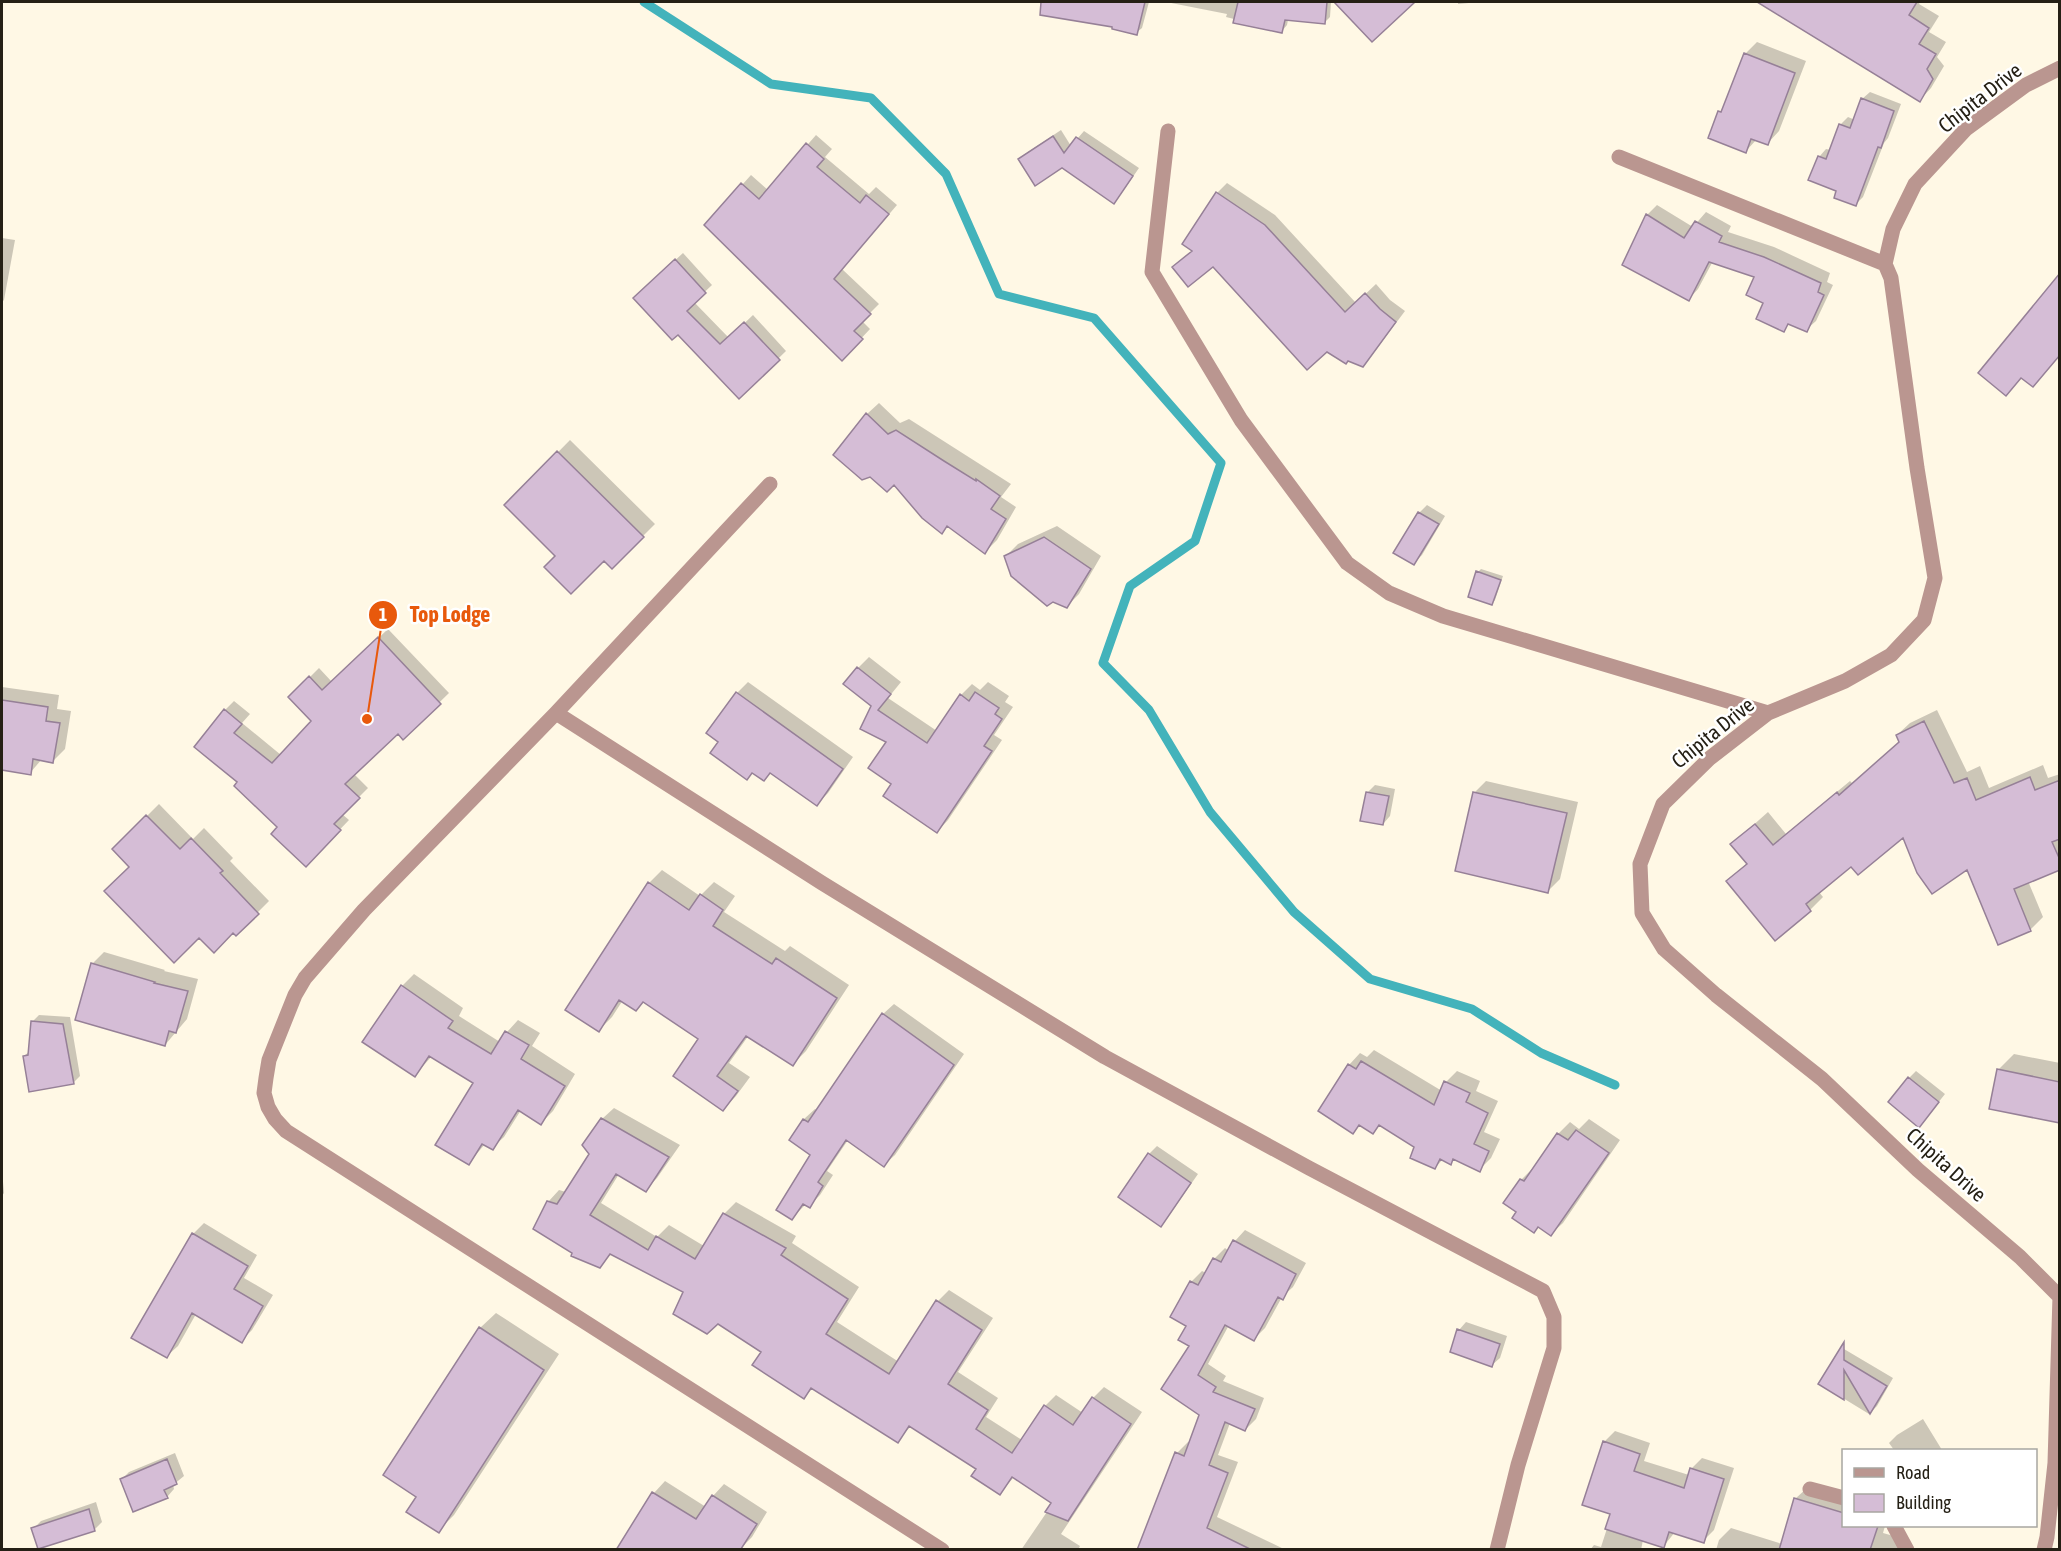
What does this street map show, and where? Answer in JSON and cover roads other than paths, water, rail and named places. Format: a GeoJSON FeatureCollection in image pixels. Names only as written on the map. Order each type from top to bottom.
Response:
{"type":"FeatureCollection","features":[{"type":"Feature","properties":{"kind":"street","name":"Chipita Drive"},"geometry":{"type":"LineString","coordinates":[[2059,1296],[2020,1257],[1918,1170],[1822,1079],[1716,995],[1664,949],[1642,913],[1640,864],[1663,804],[1710,758],[1768,713],[1845,681],[1891,655],[1924,620],[1935,578],[1917,468],[1891,278],[1885,264],[1893,229],[1915,184],[1966,129],[2026,85],[2060,68]]}},
{"type":"Feature","properties":{"kind":"street"},"geometry":{"type":"LineString","coordinates":[[1168,131],[1152,272],[1241,420],[1347,563],[1389,593],[1443,616],[1768,713]]}},
{"type":"Feature","properties":{"kind":"street"},"geometry":{"type":"LineString","coordinates":[[1619,157],[1885,264]]}},
{"type":"Feature","properties":{"kind":"street"},"geometry":{"type":"LineString","coordinates":[[770,484],[556,714],[364,910],[305,978],[269,1060],[264,1094],[275,1119],[286,1131],[942,1550]]}},
{"type":"Feature","properties":{"kind":"street"},"geometry":{"type":"LineString","coordinates":[[556,714],[822,883],[1105,1057],[1543,1291],[1554,1317],[1554,1348],[1518,1465],[1497,1550]]}},
{"type":"Feature","properties":{"kind":"street"},"geometry":{"type":"LineString","coordinates":[[2044,1550],[2055,1463],[2059,1296]]}},
{"type":"Feature","properties":{"kind":"street"},"geometry":{"type":"LineString","coordinates":[[1810,1489],[1842,1497]]}},
{"type":"Feature","properties":{"kind":"street"},"geometry":{"type":"LineString","coordinates":[[1895,1527],[1907,1550]]}},
{"type":"Feature","properties":{"kind":"waterway"},"geometry":{"type":"LineString","coordinates":[[644,2],[771,84],[871,98],[946,174],[999,294],[1094,318],[1221,463],[1195,541],[1130,586],[1103,663],[1149,710],[1210,812],[1294,912],[1370,979],[1472,1009],[1541,1053],[1615,1085]]}},
{"type":"Feature","properties":{"kind":"place","name":"Top Lodge"},"geometry":{"type":"Point","coordinates":[367,719]}}]}
